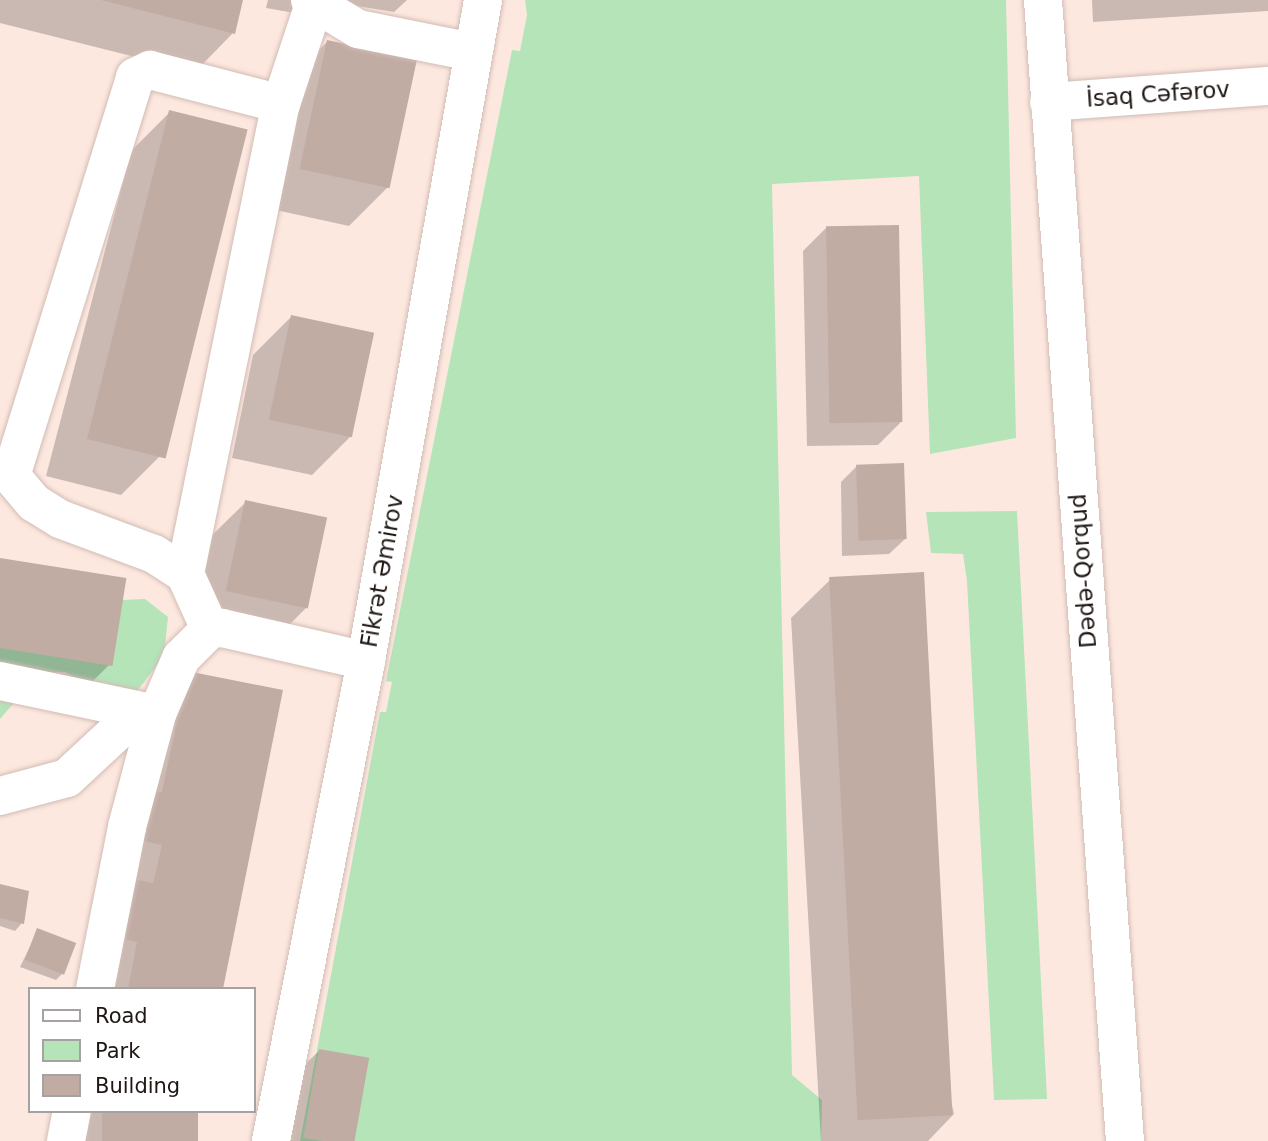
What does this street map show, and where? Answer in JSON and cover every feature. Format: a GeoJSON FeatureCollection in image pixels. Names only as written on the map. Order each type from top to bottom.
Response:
{"type":"FeatureCollection","features":[{"type":"Feature","properties":{"kind":"street","name":"Fikrət Əmirov"},"geometry":{"type":"LineString","coordinates":[[271,1141],[366,661],[483,0]]}},
{"type":"Feature","properties":{"kind":"street","name":"Dədə-Qorqud"},"geometry":{"type":"LineString","coordinates":[[1043,0],[1125,1141]]}},
{"type":"Feature","properties":{"kind":"street"},"geometry":{"type":"LineString","coordinates":[[185,574],[281,104],[312,2],[358,29],[472,52]]}},
{"type":"Feature","properties":{"kind":"street"},"geometry":{"type":"LineString","coordinates":[[209,629],[185,574],[154,554],[34,503],[11,476],[12,424],[135,77],[150,70],[281,104]]}},
{"type":"Feature","properties":{"kind":"street","name":"İsaq Cəfərov"},"geometry":{"type":"LineString","coordinates":[[1049,102],[1268,86]]}},
{"type":"Feature","properties":{"kind":"street"},"geometry":{"type":"LineString","coordinates":[[209,629],[366,661]]}},
{"type":"Feature","properties":{"kind":"street"},"geometry":{"type":"LineString","coordinates":[[95,987],[148,713],[181,658],[209,629]]}},
{"type":"Feature","properties":{"kind":"street"},"geometry":{"type":"LineString","coordinates":[[0,681],[148,713]]}},
{"type":"Feature","properties":{"kind":"street"},"geometry":{"type":"LineString","coordinates":[[0,796],[67,778],[148,713]]}},
{"type":"Feature","properties":{"kind":"street"},"geometry":{"type":"LineString","coordinates":[[66,1141],[72,1113]]}},
{"type":"Feature","properties":{"kind":"green space"},"geometry":{"type":"Polygon","coordinates":[[[525,0],[1006,0],[1016,438],[930,454],[919,176],[772,184],[792,1075],[822,1100],[821,1141],[300,1141],[380,712],[386,712],[392,682],[386,681],[512,50],[520,51],[527,15],[525,0]]]}},
{"type":"Feature","properties":{"kind":"green space"},"geometry":{"type":"Polygon","coordinates":[[[1017,511],[1047,1099],[994,1100],[967,581],[963,554],[931,553],[926,512],[1017,511]]]}},
{"type":"Feature","properties":{"kind":"green space"},"geometry":{"type":"Polygon","coordinates":[[[145,599],[168,617],[164,656],[131,699],[112,698],[65,672],[41,672],[0,719],[0,647],[111,665],[122,600],[145,599]]]}},
{"type":"Feature","properties":{"kind":"building"},"geometry":{"type":"Polygon","coordinates":[[[101,0],[243,0],[235,34],[101,0]]]}},
{"type":"Feature","properties":{"kind":"building"},"geometry":{"type":"Polygon","coordinates":[[[327,40],[417,59],[390,188],[300,169],[327,40]]]}},
{"type":"Feature","properties":{"kind":"building"},"geometry":{"type":"Polygon","coordinates":[[[169,110],[248,130],[166,459],[87,439],[169,110]]]}},
{"type":"Feature","properties":{"kind":"building"},"geometry":{"type":"Polygon","coordinates":[[[899,225],[902,422],[829,423],[826,226],[899,225]]]}},
{"type":"Feature","properties":{"kind":"building"},"geometry":{"type":"Polygon","coordinates":[[[291,315],[374,333],[352,437],[269,420],[291,315]]]}},
{"type":"Feature","properties":{"kind":"building"},"geometry":{"type":"Polygon","coordinates":[[[904,463],[907,539],[859,541],[856,465],[904,463]]]}},
{"type":"Feature","properties":{"kind":"building"},"geometry":{"type":"Polygon","coordinates":[[[245,500],[327,517],[308,608],[226,591],[245,500]]]}},
{"type":"Feature","properties":{"kind":"building"},"geometry":{"type":"Polygon","coordinates":[[[0,558],[126,578],[113,666],[0,648],[0,558]]]}},
{"type":"Feature","properties":{"kind":"building"},"geometry":{"type":"Polygon","coordinates":[[[924,572],[952,1115],[858,1120],[829,577],[924,572]]]}},
{"type":"Feature","properties":{"kind":"building"},"geometry":{"type":"Polygon","coordinates":[[[187,671],[283,690],[223,987],[128,987],[137,942],[116,937],[127,878],[153,883],[162,845],[135,839],[144,794],[162,792],[187,671]]]}},
{"type":"Feature","properties":{"kind":"building"},"geometry":{"type":"Polygon","coordinates":[[[0,884],[29,891],[24,924],[0,918],[0,884]]]}},
{"type":"Feature","properties":{"kind":"building"},"geometry":{"type":"Polygon","coordinates":[[[37,928],[76,943],[64,975],[25,960],[37,928]]]}},
{"type":"Feature","properties":{"kind":"building"},"geometry":{"type":"Polygon","coordinates":[[[319,1049],[369,1058],[355,1141],[322,1141],[303,1138],[319,1049]]]}},
{"type":"Feature","properties":{"kind":"building"},"geometry":{"type":"Polygon","coordinates":[[[102,1113],[198,1113],[198,1141],[102,1141],[102,1113]]]}}]}
